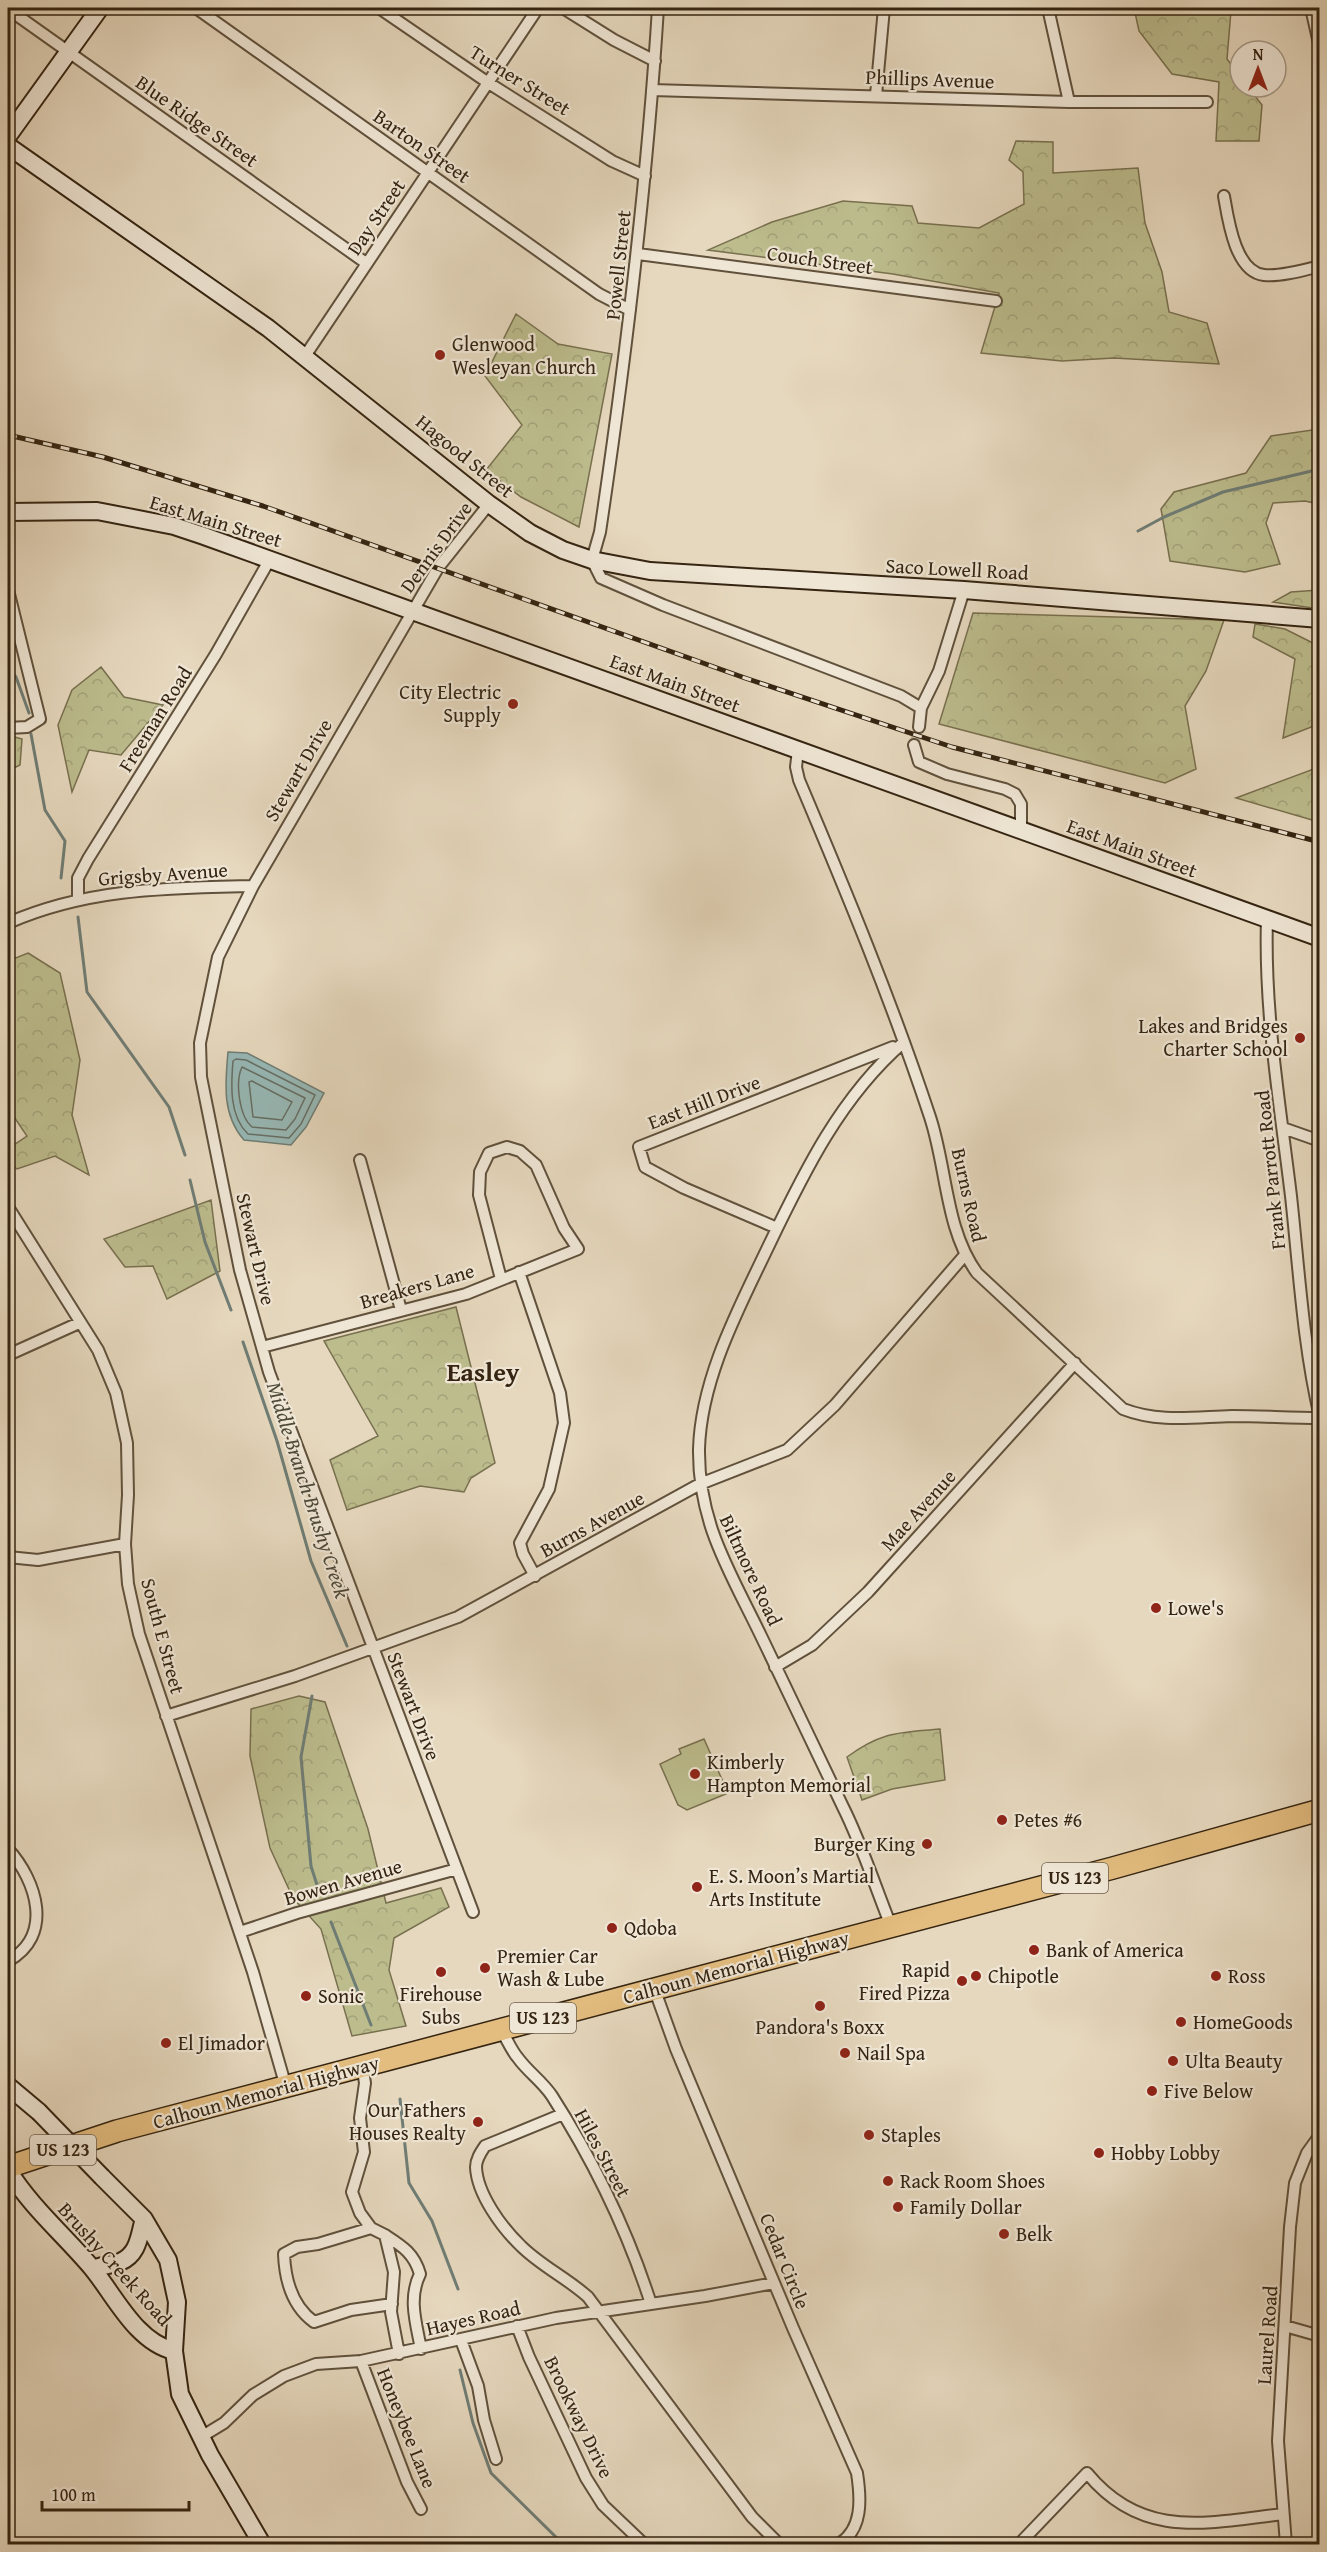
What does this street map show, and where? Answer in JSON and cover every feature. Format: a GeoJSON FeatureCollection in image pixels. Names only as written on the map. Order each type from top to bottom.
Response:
{"type":"FeatureCollection","features":[{"type":"Feature","properties":{"kind":"highway","name":"Calhoun Memorial Highway"},"geometry":{"type":"LineString","coordinates":[[8,2169],[117,2131],[1320,1810]]}},
{"type":"Feature","properties":{"kind":"highway","name":"Calhoun Memorial Highway"},"geometry":{"type":"LineString","coordinates":[[8,2153],[88,2132],[117,2131]]}},
{"type":"Feature","properties":{"kind":"street"},"geometry":{"type":"LineString","coordinates":[[8,136],[100,8]]}},
{"type":"Feature","properties":{"kind":"street","name":"Barton Street"},"geometry":{"type":"LineString","coordinates":[[196,8],[599,294],[630,310]]}},
{"type":"Feature","properties":{"kind":"street","name":"Turner Street"},"geometry":{"type":"LineString","coordinates":[[379,8],[487,82],[612,161],[645,176]]}},
{"type":"Feature","properties":{"kind":"street","name":"Day Street"},"geometry":{"type":"LineString","coordinates":[[305,356],[538,8]]}},
{"type":"Feature","properties":{"kind":"street"},"geometry":{"type":"LineString","coordinates":[[563,8],[614,40],[655,61]]}},
{"type":"Feature","properties":{"kind":"street","name":"Powell Street"},"geometry":{"type":"LineString","coordinates":[[592,560],[600,531],[627,352],[638,254],[658,8]]}},
{"type":"Feature","properties":{"kind":"street"},"geometry":{"type":"LineString","coordinates":[[876,95],[884,8]]}},
{"type":"Feature","properties":{"kind":"street"},"geometry":{"type":"LineString","coordinates":[[1048,8],[1070,102]]}},
{"type":"Feature","properties":{"kind":"street"},"geometry":{"type":"LineString","coordinates":[[1311,8],[1320,48]]}},
{"type":"Feature","properties":{"kind":"street","name":"Blue Ridge Street"},"geometry":{"type":"LineString","coordinates":[[8,9],[366,263]]}},
{"type":"Feature","properties":{"kind":"street","name":"Phillips Avenue"},"geometry":{"type":"LineString","coordinates":[[652,90],[1070,102],[1207,102]]}},
{"type":"Feature","properties":{"kind":"street","name":"Hagood Street"},"geometry":{"type":"LineString","coordinates":[[8,146],[305,356],[489,504],[530,533],[562,550],[592,560]]}},
{"type":"Feature","properties":{"kind":"street"},"geometry":{"type":"LineString","coordinates":[[1224,196],[1238,252],[1252,271],[1265,276],[1320,266]]}},
{"type":"Feature","properties":{"kind":"street","name":"Couch Street"},"geometry":{"type":"LineString","coordinates":[[638,254],[996,301]]}},
{"type":"Feature","properties":{"kind":"street","name":"Dennis Drive"},"geometry":{"type":"LineString","coordinates":[[412,610],[442,562],[489,504]]}},
{"type":"Feature","properties":{"kind":"street","name":"East Main Street"},"geometry":{"type":"LineString","coordinates":[[8,512],[79,510],[130,516],[174,526],[1320,938]]}},
{"type":"Feature","properties":{"kind":"street","name":"Freeman Road"},"geometry":{"type":"LineString","coordinates":[[78,899],[78,878],[88,859],[210,663],[270,559]]}},
{"type":"Feature","properties":{"kind":"street"},"geometry":{"type":"LineString","coordinates":[[592,560],[601,578],[663,605],[901,696],[921,708]]}},
{"type":"Feature","properties":{"kind":"street","name":"Saco Lowell Road"},"geometry":{"type":"LineString","coordinates":[[592,560],[650,571],[964,590],[1320,619]]}},
{"type":"Feature","properties":{"kind":"street"},"geometry":{"type":"LineString","coordinates":[[8,574],[16,628],[40,719],[27,727],[8,728]]}},
{"type":"Feature","properties":{"kind":"street"},"geometry":{"type":"LineString","coordinates":[[919,727],[921,708],[939,671],[964,590]]}},
{"type":"Feature","properties":{"kind":"street","name":"Stewart Drive"},"geometry":{"type":"LineString","coordinates":[[412,610],[253,886],[218,957],[203,1022],[201,1077],[240,1270],[262,1347],[473,1912]]}},
{"type":"Feature","properties":{"kind":"street"},"geometry":{"type":"LineString","coordinates":[[914,745],[919,762],[946,774],[1005,789],[1015,794],[1021,804],[1021,829]]}},
{"type":"Feature","properties":{"kind":"street","name":"Burns Road"},"geometry":{"type":"LineString","coordinates":[[798,750],[796,767],[799,780],[904,1042],[936,1134],[951,1212],[964,1256],[977,1273],[1123,1408],[1139,1415],[1172,1420],[1237,1416],[1320,1418]]}},
{"type":"Feature","properties":{"kind":"street","name":"Grigsby Avenue"},"geometry":{"type":"LineString","coordinates":[[8,923],[30,913],[78,899],[140,889],[253,886]]}},
{"type":"Feature","properties":{"kind":"street","name":"Frank Parrott Road"},"geometry":{"type":"LineString","coordinates":[[1267,919],[1266,952],[1283,1128],[1320,1418]]}},
{"type":"Feature","properties":{"kind":"street","name":"Biltmore Road"},"geometry":{"type":"LineString","coordinates":[[891,1926],[847,1814],[722,1558],[705,1512],[700,1484],[700,1436],[713,1374],[777,1228],[834,1121],[881,1062],[904,1042]]}},
{"type":"Feature","properties":{"kind":"street","name":"East Hill Drive"},"geometry":{"type":"LineString","coordinates":[[777,1228],[645,1167],[639,1147],[904,1042]]}},
{"type":"Feature","properties":{"kind":"street"},"geometry":{"type":"LineString","coordinates":[[1283,1128],[1320,1141]]}},
{"type":"Feature","properties":{"kind":"street","name":"Breakers Lane"},"geometry":{"type":"LineString","coordinates":[[262,1347],[466,1294],[501,1280],[519,1272],[578,1249],[564,1228],[536,1165],[520,1151],[507,1147],[489,1153],[480,1172],[479,1195],[501,1280]]}},
{"type":"Feature","properties":{"kind":"street"},"geometry":{"type":"LineString","coordinates":[[360,1160],[401,1310]]}},
{"type":"Feature","properties":{"kind":"street","name":"South E Street"},"geometry":{"type":"LineString","coordinates":[[8,1207],[98,1350],[116,1393],[127,1443],[128,1495],[125,1544],[128,1584],[139,1634],[240,1932],[286,2087]]}},
{"type":"Feature","properties":{"kind":"street"},"geometry":{"type":"LineString","coordinates":[[8,1228],[19,1223]]}},
{"type":"Feature","properties":{"kind":"street","name":"Burns Avenue"},"geometry":{"type":"LineString","coordinates":[[166,1716],[373,1649],[458,1617],[700,1484],[787,1450],[835,1405],[964,1256]]}},
{"type":"Feature","properties":{"kind":"street"},"geometry":{"type":"LineString","coordinates":[[519,1272],[560,1393],[564,1423],[549,1488],[520,1543],[523,1554],[535,1576]]}},
{"type":"Feature","properties":{"kind":"street"},"geometry":{"type":"LineString","coordinates":[[8,1355],[79,1323]]}},
{"type":"Feature","properties":{"kind":"street","name":"Mae Avenue"},"geometry":{"type":"LineString","coordinates":[[776,1667],[812,1645],[861,1599],[1075,1363]]}},
{"type":"Feature","properties":{"kind":"street"},"geometry":{"type":"LineString","coordinates":[[8,1557],[38,1560],[125,1544]]}},
{"type":"Feature","properties":{"kind":"street"},"geometry":{"type":"LineString","coordinates":[[8,1849],[29,1879],[38,1918],[31,1940],[20,1954],[8,1961]]}},
{"type":"Feature","properties":{"kind":"street","name":"Bowen Avenue"},"geometry":{"type":"LineString","coordinates":[[240,1932],[297,1913],[457,1869]]}},
{"type":"Feature","properties":{"kind":"street","name":"Cedar Circle"},"geometry":{"type":"LineString","coordinates":[[654,1988],[676,2049],[857,2473],[860,2493],[858,2516],[850,2537],[839,2544]]}},
{"type":"Feature","properties":{"kind":"street","name":"Hiles Street"},"geometry":{"type":"LineString","coordinates":[[501,2030],[518,2058],[538,2078],[563,2114],[602,2185],[651,2304]]}},
{"type":"Feature","properties":{"kind":"street"},"geometry":{"type":"LineString","coordinates":[[362,2065],[365,2083],[360,2118],[364,2152],[352,2192],[360,2213],[371,2228],[408,2250],[416,2262],[420,2274],[414,2286],[413,2303],[421,2349]]}},
{"type":"Feature","properties":{"kind":"street"},"geometry":{"type":"LineString","coordinates":[[8,2086],[39,2112],[144,2219],[168,2260],[177,2301],[174,2351]]}},
{"type":"Feature","properties":{"kind":"street"},"geometry":{"type":"LineString","coordinates":[[563,2114],[548,2123],[513,2133],[485,2146],[476,2165],[478,2183],[508,2231],[522,2248],[572,2282],[752,2517],[779,2544]]}},
{"type":"Feature","properties":{"kind":"street","name":"Laurel Road"},"geometry":{"type":"LineString","coordinates":[[1286,2544],[1278,2441],[1290,2227],[1295,2183],[1307,2153],[1320,2135]]}},
{"type":"Feature","properties":{"kind":"street","name":"Brushy Creek Road"},"geometry":{"type":"LineString","coordinates":[[8,2169],[21,2191],[93,2269],[136,2326],[162,2348],[174,2351],[180,2394],[201,2437],[262,2544]]}},
{"type":"Feature","properties":{"kind":"street"},"geometry":{"type":"LineString","coordinates":[[93,2269],[107,2263],[118,2263],[135,2250],[144,2219]]}},
{"type":"Feature","properties":{"kind":"street"},"geometry":{"type":"LineString","coordinates":[[371,2228],[318,2244],[297,2247],[284,2254],[285,2274],[301,2313],[314,2322],[351,2310],[392,2304]]}},
{"type":"Feature","properties":{"kind":"street"},"geometry":{"type":"LineString","coordinates":[[385,2235],[394,2272],[391,2312],[399,2354]]}},
{"type":"Feature","properties":{"kind":"street","name":"Hayes Road"},"geometry":{"type":"LineString","coordinates":[[201,2437],[224,2423],[253,2395],[284,2376],[316,2364],[361,2361],[517,2326],[774,2283]]}},
{"type":"Feature","properties":{"kind":"street","name":"Brookway Drive"},"geometry":{"type":"LineString","coordinates":[[517,2326],[586,2478],[603,2505],[644,2544]]}},
{"type":"Feature","properties":{"kind":"street"},"geometry":{"type":"LineString","coordinates":[[1285,2326],[1320,2336]]}},
{"type":"Feature","properties":{"kind":"street"},"geometry":{"type":"LineString","coordinates":[[461,2340],[478,2386],[484,2420],[496,2459]]}},
{"type":"Feature","properties":{"kind":"street","name":"Honeybee Lane"},"geometry":{"type":"LineString","coordinates":[[361,2361],[407,2482],[421,2509]]}},
{"type":"Feature","properties":{"kind":"street"},"geometry":{"type":"LineString","coordinates":[[1022,2541],[1087,2473],[1104,2493],[1128,2510],[1150,2518],[1193,2523],[1283,2514]]}},
{"type":"Feature","properties":{"kind":"green space"},"geometry":{"type":"Polygon","coordinates":[[[1134,8],[1226,8],[1231,11],[1227,59],[1228,99],[1257,99],[1262,105],[1259,141],[1216,141],[1219,82],[1172,74],[1139,31],[1134,8]]]}},
{"type":"Feature","properties":{"kind":"green space"},"geometry":{"type":"Polygon","coordinates":[[[1016,141],[1053,142],[1053,173],[1138,168],[1145,223],[1162,272],[1169,312],[1207,323],[1219,364],[1114,358],[1062,361],[981,353],[999,293],[893,274],[708,250],[772,222],[843,201],[912,206],[918,223],[979,228],[1024,204],[1023,172],[1009,160],[1016,141]]]}},
{"type":"Feature","properties":{"kind":"green space"},"geometry":{"type":"Polygon","coordinates":[[[516,314],[558,344],[612,354],[579,527],[521,497],[486,470],[522,425],[485,376],[516,314]]]}},
{"type":"Feature","properties":{"kind":"green space"},"geometry":{"type":"Polygon","coordinates":[[[1319,429],[1319,504],[1305,501],[1273,503],[1266,523],[1280,564],[1245,572],[1170,561],[1161,509],[1174,492],[1246,473],[1271,436],[1319,429]]]}},
{"type":"Feature","properties":{"kind":"green space"},"geometry":{"type":"Polygon","coordinates":[[[1319,590],[1319,609],[1273,602],[1291,592],[1319,590]]]}},
{"type":"Feature","properties":{"kind":"green space"},"geometry":{"type":"Polygon","coordinates":[[[973,613],[1224,620],[1206,671],[1185,706],[1196,769],[1165,783],[939,724],[973,613]]]}},
{"type":"Feature","properties":{"kind":"green space"},"geometry":{"type":"Polygon","coordinates":[[[1255,624],[1285,629],[1319,646],[1319,724],[1283,738],[1295,659],[1253,637],[1255,624]]]}},
{"type":"Feature","properties":{"kind":"green space"},"geometry":{"type":"Polygon","coordinates":[[[101,667],[124,697],[163,705],[121,755],[89,750],[72,792],[58,725],[72,690],[101,667]]]}},
{"type":"Feature","properties":{"kind":"green space"},"geometry":{"type":"Polygon","coordinates":[[[8,735],[22,739],[20,765],[8,771],[8,735]]]}},
{"type":"Feature","properties":{"kind":"green space"},"geometry":{"type":"Polygon","coordinates":[[[1319,767],[1319,822],[1236,798],[1319,767]]]}},
{"type":"Feature","properties":{"kind":"green space"},"geometry":{"type":"Polygon","coordinates":[[[28,953],[60,973],[80,1060],[72,1115],[89,1175],[55,1156],[17,1169],[8,1162],[8,1149],[27,1136],[8,1108],[8,961],[28,953]]]}},
{"type":"Feature","properties":{"kind":"green space"},"geometry":{"type":"Polygon","coordinates":[[[211,1200],[220,1271],[167,1299],[153,1266],[125,1267],[104,1239],[211,1200]]]}},
{"type":"Feature","properties":{"kind":"green space"},"geometry":{"type":"Polygon","coordinates":[[[456,1307],[495,1463],[471,1478],[464,1492],[420,1486],[347,1510],[330,1460],[378,1436],[324,1341],[456,1307]]]}},
{"type":"Feature","properties":{"kind":"green space"},"geometry":{"type":"Polygon","coordinates":[[[299,1696],[325,1702],[368,1829],[386,1903],[441,1888],[449,1907],[394,1938],[389,1970],[406,2026],[352,2036],[321,1929],[293,1898],[270,1848],[250,1756],[251,1709],[299,1696]]]}},
{"type":"Feature","properties":{"kind":"green space"},"geometry":{"type":"Polygon","coordinates":[[[940,1729],[945,1780],[892,1789],[862,1800],[847,1757],[859,1748],[881,1738],[940,1729]]]}},
{"type":"Feature","properties":{"kind":"green space"},"geometry":{"type":"Polygon","coordinates":[[[704,1739],[728,1793],[687,1810],[678,1805],[660,1764],[681,1754],[679,1749],[704,1739]]]}},
{"type":"Feature","properties":{"kind":"water"},"geometry":{"type":"Polygon","coordinates":[[[228,1052],[247,1053],[324,1093],[306,1127],[291,1145],[244,1140],[237,1130],[228,1110],[226,1076],[228,1052]]]}},
{"type":"Feature","properties":{"kind":"waterway"},"geometry":{"type":"LineString","coordinates":[[1138,531],[1164,517],[1223,492],[1320,469]]}},
{"type":"Feature","properties":{"kind":"waterway","name":"Middle Branch Brushy Creek"},"geometry":{"type":"LineString","coordinates":[[8,667],[16,677],[29,713]]}},
{"type":"Feature","properties":{"kind":"waterway","name":"Middle Branch Brushy Creek"},"geometry":{"type":"LineString","coordinates":[[31,734],[45,810],[65,841],[61,878]]}},
{"type":"Feature","properties":{"kind":"waterway","name":"Middle Branch Brushy Creek"},"geometry":{"type":"LineString","coordinates":[[78,917],[87,992],[169,1107],[185,1155]]}},
{"type":"Feature","properties":{"kind":"waterway","name":"Middle Branch Brushy Creek"},"geometry":{"type":"LineString","coordinates":[[190,1180],[205,1242],[231,1310]]}},
{"type":"Feature","properties":{"kind":"waterway","name":"Middle Branch Brushy Creek"},"geometry":{"type":"LineString","coordinates":[[243,1342],[277,1441],[311,1561],[347,1646]]}},
{"type":"Feature","properties":{"kind":"waterway","name":"Middle Branch Brushy Creek"},"geometry":{"type":"LineString","coordinates":[[312,1696],[301,1757],[311,1866],[317,1885]]}},
{"type":"Feature","properties":{"kind":"waterway","name":"Middle Branch Brushy Creek"},"geometry":{"type":"LineString","coordinates":[[331,1922],[371,2025]]}},
{"type":"Feature","properties":{"kind":"waterway","name":"Middle Branch Brushy Creek"},"geometry":{"type":"LineString","coordinates":[[400,2099],[409,2183],[432,2221],[458,2289]]}},
{"type":"Feature","properties":{"kind":"waterway","name":"Middle Branch Brushy Creek"},"geometry":{"type":"LineString","coordinates":[[460,2370],[473,2423],[491,2473],[563,2544]]}},
{"type":"Feature","properties":{"kind":"tunnel"},"geometry":{"type":"LineString","coordinates":[[914,745],[919,727]]}},
{"type":"Feature","properties":{"kind":"railway"},"geometry":{"type":"LineString","coordinates":[[8,435],[103,457],[263,506],[745,678],[952,747],[1320,842]]}},
{"type":"Feature","properties":{"kind":"place","name":"Glenwood Wesleyan Church"},"geometry":{"type":"Point","coordinates":[440,355]}},
{"type":"Feature","properties":{"kind":"place","name":"City Electric Supply"},"geometry":{"type":"Point","coordinates":[513,704]}},
{"type":"Feature","properties":{"kind":"place","name":"Lakes and Bridges Charter School"},"geometry":{"type":"Point","coordinates":[1300,1038]}},
{"type":"Feature","properties":{"kind":"place","name":"Lowe's"},"geometry":{"type":"Point","coordinates":[1156,1608]}},
{"type":"Feature","properties":{"kind":"place","name":"Kimberly Hampton Memorial"},"geometry":{"type":"Point","coordinates":[695,1774]}},
{"type":"Feature","properties":{"kind":"place","name":"Petes #6"},"geometry":{"type":"Point","coordinates":[1002,1820]}},
{"type":"Feature","properties":{"kind":"place","name":"Burger King"},"geometry":{"type":"Point","coordinates":[927,1844]}},
{"type":"Feature","properties":{"kind":"place","name":"E. S. Moon’s Martial Arts Institute"},"geometry":{"type":"Point","coordinates":[697,1887]}},
{"type":"Feature","properties":{"kind":"place","name":"Qdoba"},"geometry":{"type":"Point","coordinates":[612,1928]}},
{"type":"Feature","properties":{"kind":"place","name":"Bank of America"},"geometry":{"type":"Point","coordinates":[1034,1950]}},
{"type":"Feature","properties":{"kind":"place","name":"Premier Car Wash & Lube"},"geometry":{"type":"Point","coordinates":[485,1968]}},
{"type":"Feature","properties":{"kind":"place","name":"Firehouse Subs"},"geometry":{"type":"Point","coordinates":[441,1972]}},
{"type":"Feature","properties":{"kind":"place","name":"Chipotle"},"geometry":{"type":"Point","coordinates":[976,1976]}},
{"type":"Feature","properties":{"kind":"place","name":"Ross"},"geometry":{"type":"Point","coordinates":[1216,1976]}},
{"type":"Feature","properties":{"kind":"place","name":"Rapid Fired Pizza"},"geometry":{"type":"Point","coordinates":[962,1981]}},
{"type":"Feature","properties":{"kind":"place","name":"Sonic"},"geometry":{"type":"Point","coordinates":[306,1996]}},
{"type":"Feature","properties":{"kind":"place","name":"Pandora's Boxx"},"geometry":{"type":"Point","coordinates":[820,2006]}},
{"type":"Feature","properties":{"kind":"place","name":"HomeGoods"},"geometry":{"type":"Point","coordinates":[1181,2022]}},
{"type":"Feature","properties":{"kind":"place","name":"El Jimador"},"geometry":{"type":"Point","coordinates":[166,2043]}},
{"type":"Feature","properties":{"kind":"place","name":"Nail Spa"},"geometry":{"type":"Point","coordinates":[845,2053]}},
{"type":"Feature","properties":{"kind":"place","name":"Ulta Beauty"},"geometry":{"type":"Point","coordinates":[1173,2061]}},
{"type":"Feature","properties":{"kind":"place","name":"Five Below"},"geometry":{"type":"Point","coordinates":[1152,2091]}},
{"type":"Feature","properties":{"kind":"place","name":"Our Fathers Houses Realty"},"geometry":{"type":"Point","coordinates":[478,2122]}},
{"type":"Feature","properties":{"kind":"place","name":"Staples"},"geometry":{"type":"Point","coordinates":[869,2135]}},
{"type":"Feature","properties":{"kind":"place","name":"Hobby Lobby"},"geometry":{"type":"Point","coordinates":[1099,2153]}},
{"type":"Feature","properties":{"kind":"place","name":"Rack Room Shoes"},"geometry":{"type":"Point","coordinates":[888,2181]}},
{"type":"Feature","properties":{"kind":"place","name":"Family Dollar"},"geometry":{"type":"Point","coordinates":[898,2207]}},
{"type":"Feature","properties":{"kind":"place","name":"Belk"},"geometry":{"type":"Point","coordinates":[1004,2234]}},
{"type":"Feature","properties":{"kind":"district","name":"Easley"},"geometry":{"type":"Point","coordinates":[483,1372]}}]}
